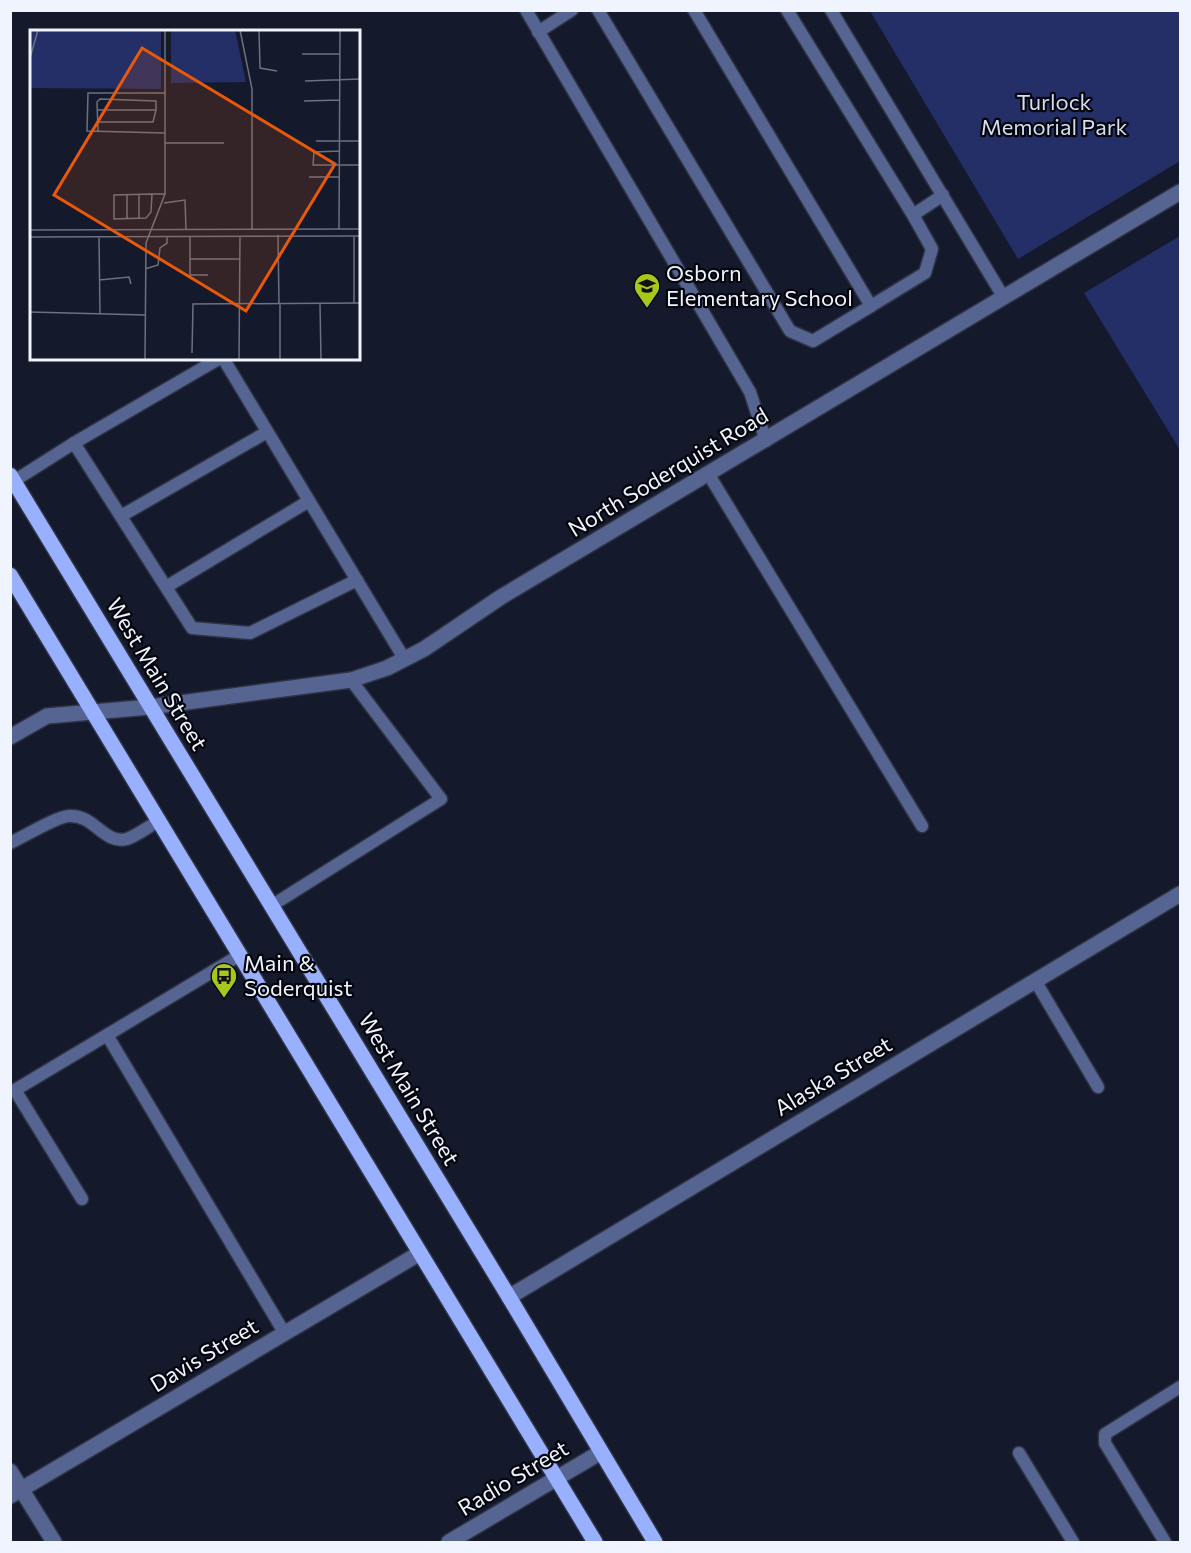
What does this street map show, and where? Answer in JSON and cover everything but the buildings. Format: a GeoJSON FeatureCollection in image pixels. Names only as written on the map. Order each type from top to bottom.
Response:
{"type":"FeatureCollection","features":[{"type":"Feature","properties":{"kind":"main road","name":"West Main Street"},"geometry":{"type":"LineString","coordinates":[[12,478],[509,1296],[655,1542]]}},
{"type":"Feature","properties":{"kind":"main road"},"geometry":{"type":"LineString","coordinates":[[10,575],[595,1542]]}},
{"type":"Feature","properties":{"kind":"street","name":"North Soderquist Road"},"geometry":{"type":"LineString","coordinates":[[10,737],[47,716],[150,707],[351,680],[378,672],[405,660],[501,597],[1180,192]]}},
{"type":"Feature","properties":{"kind":"street","name":"Alaska Street"},"geometry":{"type":"LineString","coordinates":[[509,1296],[1180,894]]}},
{"type":"Feature","properties":{"kind":"street","name":"Davis Street"},"geometry":{"type":"LineString","coordinates":[[16,1493],[420,1252]]}},
{"type":"Feature","properties":{"kind":"street","name":"Radio Street"},"geometry":{"type":"LineString","coordinates":[[449,1542],[601,1452]]}},
{"type":"Feature","properties":{"kind":"street"},"geometry":{"type":"LineString","coordinates":[[10,1471],[16,1493],[54,1542]]}},
{"type":"Feature","properties":{"kind":"lane"},"geometry":{"type":"LineString","coordinates":[[526,10],[750,392],[766,441]]}},
{"type":"Feature","properties":{"kind":"lane"},"geometry":{"type":"LineString","coordinates":[[538,32],[572,10]]}},
{"type":"Feature","properties":{"kind":"lane"},"geometry":{"type":"LineString","coordinates":[[598,10],[790,331],[813,341],[925,273],[932,249],[787,10]]}},
{"type":"Feature","properties":{"kind":"lane"},"geometry":{"type":"LineString","coordinates":[[694,10],[871,306]]}},
{"type":"Feature","properties":{"kind":"lane"},"geometry":{"type":"LineString","coordinates":[[831,10],[1004,298]]}},
{"type":"Feature","properties":{"kind":"lane"},"geometry":{"type":"LineString","coordinates":[[913,215],[943,195]]}},
{"type":"Feature","properties":{"kind":"lane"},"geometry":{"type":"LineString","coordinates":[[12,478],[218,360]]}},
{"type":"Feature","properties":{"kind":"lane"},"geometry":{"type":"LineString","coordinates":[[222,360],[405,660]]}},
{"type":"Feature","properties":{"kind":"lane"},"geometry":{"type":"LineString","coordinates":[[121,516],[267,432]]}},
{"type":"Feature","properties":{"kind":"lane"},"geometry":{"type":"LineString","coordinates":[[74,443],[192,628],[250,633],[357,580]]}},
{"type":"Feature","properties":{"kind":"lane"},"geometry":{"type":"LineString","coordinates":[[709,475],[922,826]]}},
{"type":"Feature","properties":{"kind":"lane"},"geometry":{"type":"LineString","coordinates":[[166,587],[309,501]]}},
{"type":"Feature","properties":{"kind":"lane"},"geometry":{"type":"LineString","coordinates":[[272,906],[441,799],[351,680]]}},
{"type":"Feature","properties":{"kind":"lane"},"geometry":{"type":"LineString","coordinates":[[10,843],[68,815],[90,821],[111,839],[120,840],[130,838],[159,820]]}},
{"type":"Feature","properties":{"kind":"lane"},"geometry":{"type":"LineString","coordinates":[[82,1199],[15,1090],[240,955]]}},
{"type":"Feature","properties":{"kind":"lane"},"geometry":{"type":"LineString","coordinates":[[1036,982],[1098,1087]]}},
{"type":"Feature","properties":{"kind":"lane"},"geometry":{"type":"LineString","coordinates":[[107,1035],[285,1334]]}},
{"type":"Feature","properties":{"kind":"lane"},"geometry":{"type":"LineString","coordinates":[[1165,1542],[1105,1443],[1105,1434],[1180,1387]]}},
{"type":"Feature","properties":{"kind":"lane"},"geometry":{"type":"LineString","coordinates":[[1019,1453],[1073,1542]]}},
{"type":"Feature","properties":{"kind":"green space","name":"Turlock Memorial Park"},"geometry":{"type":"Polygon","coordinates":[[[870,11],[1180,11],[1180,161],[1018,259],[870,11]]]}},
{"type":"Feature","properties":{"kind":"green space"},"geometry":{"type":"Polygon","coordinates":[[[1180,236],[1180,450],[1084,293],[1180,236]]]}},
{"type":"Feature","properties":{"kind":"place","name":"Osborn Elementary School"},"geometry":{"type":"Point","coordinates":[647,309]}},
{"type":"Feature","properties":{"kind":"place","name":"Main & Soderquist"},"geometry":{"type":"Point","coordinates":[224,999]}}]}
